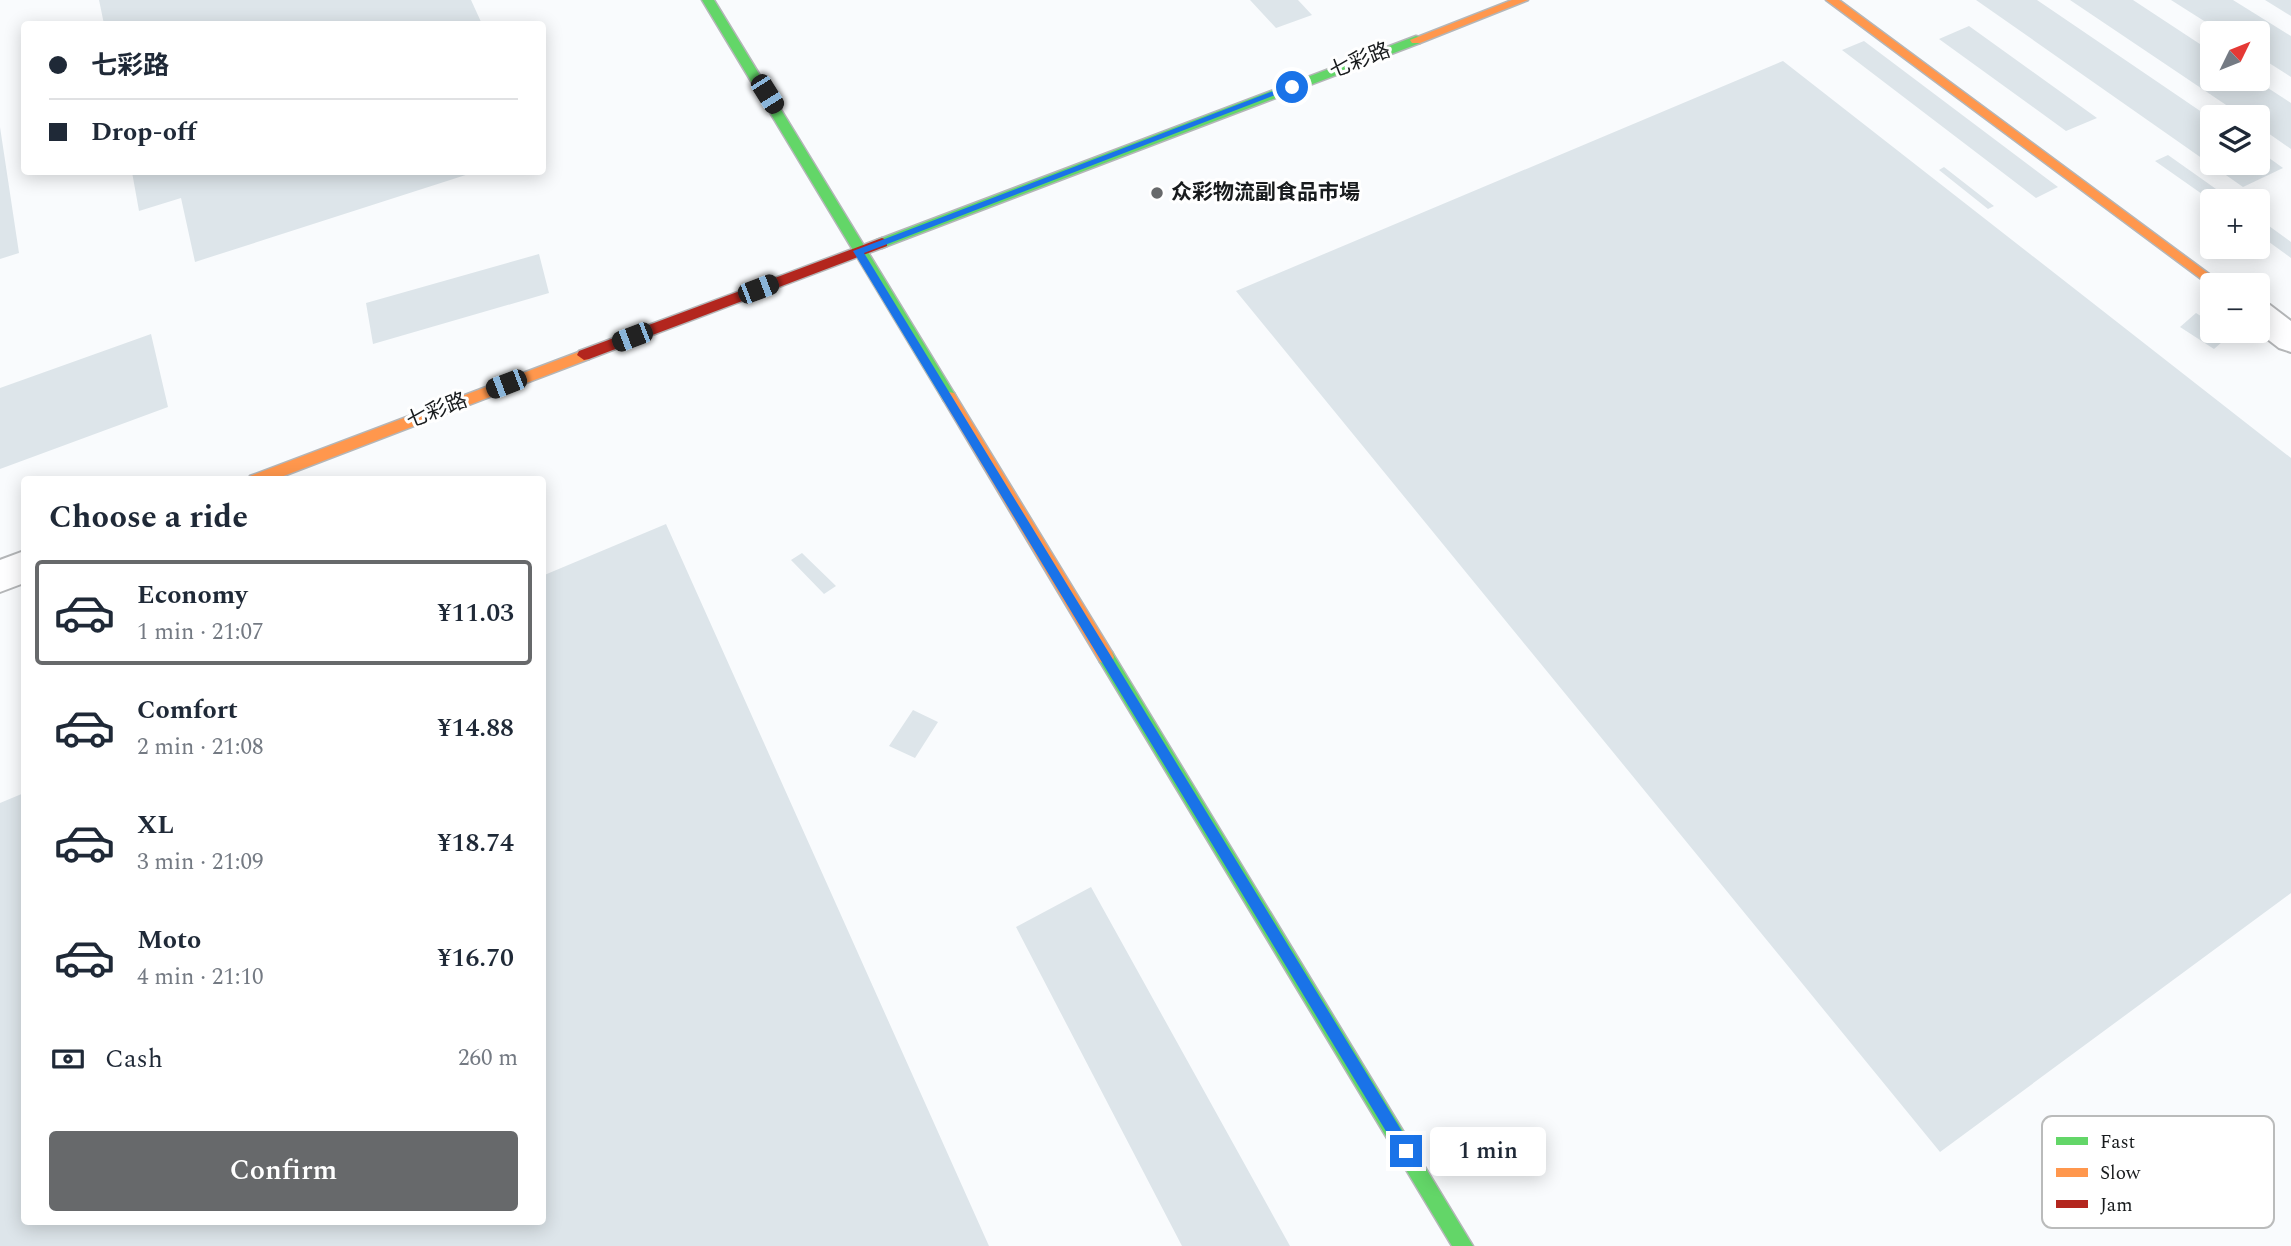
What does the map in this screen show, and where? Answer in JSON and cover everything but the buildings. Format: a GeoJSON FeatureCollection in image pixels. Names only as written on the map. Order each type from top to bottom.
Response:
{"type":"FeatureCollection","features":[{"type":"Feature","properties":{"kind":"street"},"geometry":{"type":"LineString","coordinates":[[708,0],[782,117],[858,251],[1463,1246]]}},
{"type":"Feature","properties":{"kind":"street","name":"七彩路"},"geometry":{"type":"LineString","coordinates":[[266,476],[1522,0]]}},
{"type":"Feature","properties":{"kind":"street"},"geometry":{"type":"LineString","coordinates":[[1832,0],[2202,273]]}},
{"type":"Feature","properties":{"kind":"street"},"geometry":{"type":"LineString","coordinates":[[2270,323],[2291,339]]}},
{"type":"Feature","properties":{"kind":"street"},"geometry":{"type":"LineString","coordinates":[[0,576],[21,568]]}},
{"type":"Feature","properties":{"kind":"traffic: fast"},"geometry":{"type":"LineString","coordinates":[[708,0],[949,397]]}},
{"type":"Feature","properties":{"kind":"traffic: fast"},"geometry":{"type":"LineString","coordinates":[[882,243],[1416,40]]}},
{"type":"Feature","properties":{"kind":"traffic: fast"},"geometry":{"type":"LineString","coordinates":[[1106,657],[1463,1246]]}},
{"type":"Feature","properties":{"kind":"traffic: slow"},"geometry":{"type":"LineString","coordinates":[[1416,40],[1522,0]]}},
{"type":"Feature","properties":{"kind":"traffic: slow"},"geometry":{"type":"LineString","coordinates":[[1832,0],[2202,273]]}},
{"type":"Feature","properties":{"kind":"traffic: slow"},"geometry":{"type":"LineString","coordinates":[[266,476],[584,355]]}},
{"type":"Feature","properties":{"kind":"traffic: slow"},"geometry":{"type":"LineString","coordinates":[[949,397],[1106,657]]}},
{"type":"Feature","properties":{"kind":"traffic: jam"},"geometry":{"type":"LineString","coordinates":[[584,355],[882,243]]}},
{"type":"Feature","properties":{"kind":"place","name":"众彩物流副食品市場"},"geometry":{"type":"Point","coordinates":[1157,193]}},
{"type":"Feature","properties":{"kind":"route"},"geometry":{"type":"LineString","coordinates":[[1292,87],[858,251],[1406,1151]]}}]}
